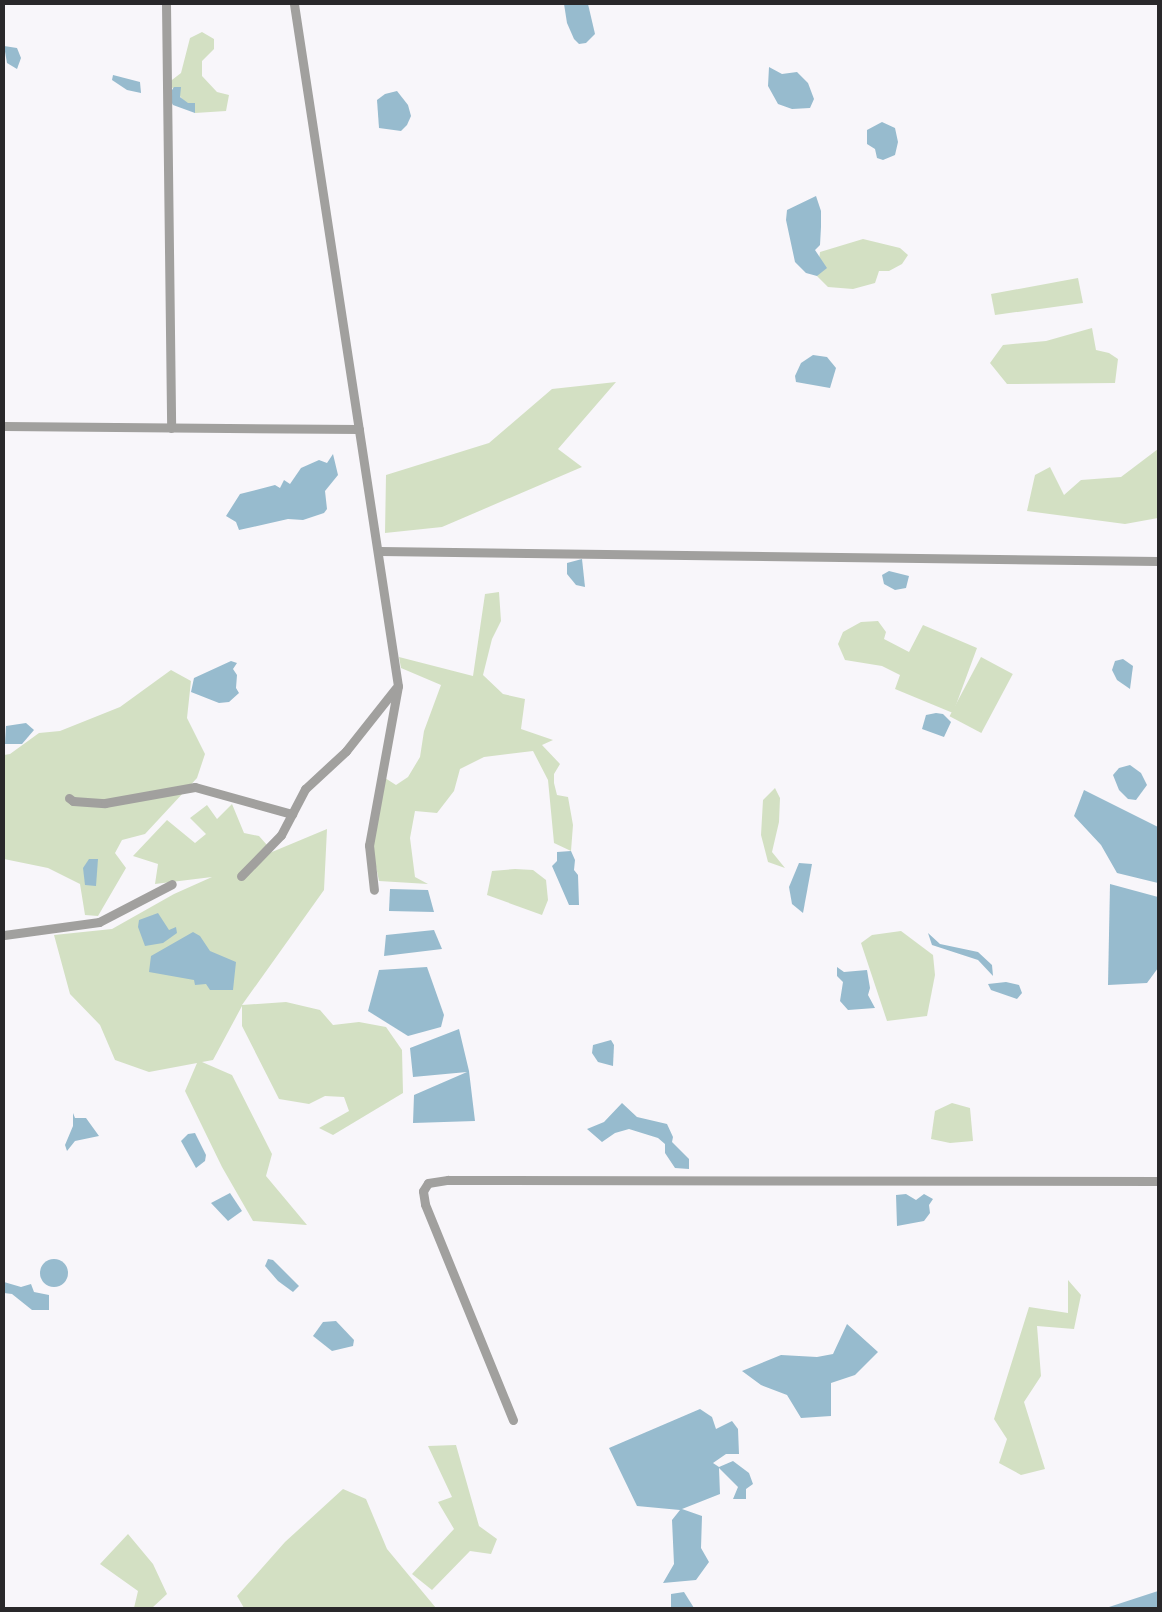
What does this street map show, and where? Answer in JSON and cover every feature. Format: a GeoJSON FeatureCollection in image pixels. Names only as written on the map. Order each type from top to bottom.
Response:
{"type":"FeatureCollection","features":[{"type":"Feature","properties":{"kind":"street"},"geometry":{"type":"LineString","coordinates":[[166,4],[171,428]]}},
{"type":"Feature","properties":{"kind":"street"},"geometry":{"type":"LineString","coordinates":[[294,4],[359,429],[380,551],[387,626],[398,686],[369,845],[374,890]]}},
{"type":"Feature","properties":{"kind":"street"},"geometry":{"type":"LineString","coordinates":[[4,426],[359,429]]}},
{"type":"Feature","properties":{"kind":"street"},"geometry":{"type":"LineString","coordinates":[[380,551],[1158,561]]}},
{"type":"Feature","properties":{"kind":"street"},"geometry":{"type":"LineString","coordinates":[[241,876],[281,835],[305,789],[346,751],[398,686]]}},
{"type":"Feature","properties":{"kind":"street"},"geometry":{"type":"LineString","coordinates":[[69,798],[73,801],[105,802],[195,787],[292,814]]}},
{"type":"Feature","properties":{"kind":"street"},"geometry":{"type":"LineString","coordinates":[[4,935],[100,922],[172,884]]}},
{"type":"Feature","properties":{"kind":"street"},"geometry":{"type":"LineString","coordinates":[[513,1420],[425,1204],[423,1190],[428,1183],[448,1180],[1158,1181]]}},
{"type":"Feature","properties":{"kind":"green space"},"geometry":{"type":"Polygon","coordinates":[[[202,32],[214,39],[214,49],[202,61],[202,76],[217,92],[229,95],[226,111],[195,113],[168,83],[181,73],[190,38],[202,32]]]}},
{"type":"Feature","properties":{"kind":"green space"},"geometry":{"type":"Polygon","coordinates":[[[863,239],[900,248],[908,255],[902,264],[889,271],[879,271],[875,283],[853,289],[828,287],[817,276],[820,252],[863,239]]]}},
{"type":"Feature","properties":{"kind":"green space"},"geometry":{"type":"Polygon","coordinates":[[[1078,278],[1083,303],[995,315],[991,294],[1078,278]]]}},
{"type":"Feature","properties":{"kind":"green space"},"geometry":{"type":"Polygon","coordinates":[[[1092,328],[1096,350],[1109,353],[1118,359],[1115,383],[1007,384],[990,363],[1003,345],[1046,341],[1092,328]]]}},
{"type":"Feature","properties":{"kind":"green space"},"geometry":{"type":"Polygon","coordinates":[[[616,382],[558,449],[582,467],[442,527],[385,533],[386,475],[489,443],[552,389],[616,382]]]}},
{"type":"Feature","properties":{"kind":"green space"},"geometry":{"type":"Polygon","coordinates":[[[1158,449],[1158,518],[1125,524],[1027,511],[1035,475],[1050,467],[1064,495],[1081,480],[1121,477],[1158,449]]]}},
{"type":"Feature","properties":{"kind":"green space"},"geometry":{"type":"Polygon","coordinates":[[[499,592],[501,621],[492,639],[483,675],[503,694],[525,699],[521,729],[553,740],[542,745],[560,764],[554,774],[554,783],[557,795],[568,797],[573,825],[571,851],[554,843],[548,780],[533,751],[484,757],[460,769],[454,791],[437,813],[415,811],[410,838],[415,877],[428,884],[379,881],[370,838],[385,778],[396,785],[408,777],[420,757],[424,731],[441,685],[401,668],[399,657],[473,676],[485,594],[499,592]]]}},
{"type":"Feature","properties":{"kind":"green space"},"geometry":{"type":"Polygon","coordinates":[[[878,621],[886,632],[884,639],[909,652],[923,625],[977,648],[953,713],[895,689],[900,675],[882,666],[845,660],[838,644],[843,632],[861,622],[878,621]]]}},
{"type":"Feature","properties":{"kind":"green space"},"geometry":{"type":"Polygon","coordinates":[[[981,657],[1013,674],[981,733],[950,716],[981,657]]]}},
{"type":"Feature","properties":{"kind":"green space"},"geometry":{"type":"Polygon","coordinates":[[[171,670],[191,681],[187,718],[205,754],[197,778],[145,834],[122,840],[115,853],[126,868],[98,916],[85,915],[80,884],[48,868],[4,859],[4,755],[10,754],[39,733],[60,731],[120,707],[171,670]]]}},
{"type":"Feature","properties":{"kind":"green space"},"geometry":{"type":"Polygon","coordinates":[[[775,788],[780,798],[779,822],[772,852],[785,868],[768,862],[761,835],[763,800],[775,788]]]}},
{"type":"Feature","properties":{"kind":"green space"},"geometry":{"type":"Polygon","coordinates":[[[232,804],[244,833],[259,836],[267,845],[253,860],[327,829],[324,890],[242,1005],[286,1002],[320,1010],[333,1025],[359,1022],[386,1027],[402,1050],[403,1093],[333,1135],[319,1128],[349,1111],[344,1097],[325,1096],[309,1104],[279,1099],[242,1026],[242,1006],[213,1060],[202,1062],[232,1075],[272,1154],[266,1176],[307,1225],[253,1221],[222,1167],[185,1091],[197,1063],[149,1072],[115,1060],[100,1025],[70,994],[54,935],[112,929],[174,894],[212,877],[155,884],[158,864],[133,856],[167,820],[195,843],[206,834],[190,818],[207,805],[217,819],[232,804]]]}},
{"type":"Feature","properties":{"kind":"green space"},"geometry":{"type":"Polygon","coordinates":[[[533,870],[546,880],[548,900],[542,915],[487,895],[492,871],[533,870]]]}},
{"type":"Feature","properties":{"kind":"green space"},"geometry":{"type":"Polygon","coordinates":[[[901,931],[933,955],[935,975],[927,1016],[887,1021],[861,943],[872,935],[901,931]]]}},
{"type":"Feature","properties":{"kind":"green space"},"geometry":{"type":"Polygon","coordinates":[[[952,1103],[970,1108],[973,1141],[950,1143],[931,1139],[935,1111],[952,1103]]]}},
{"type":"Feature","properties":{"kind":"green space"},"geometry":{"type":"Polygon","coordinates":[[[1068,1280],[1081,1295],[1074,1329],[1037,1326],[1041,1376],[1024,1402],[1045,1469],[1021,1475],[999,1463],[1007,1439],[994,1419],[1029,1307],[1068,1313],[1068,1280]]]}},
{"type":"Feature","properties":{"kind":"green space"},"geometry":{"type":"Polygon","coordinates":[[[456,1445],[479,1526],[497,1539],[491,1554],[470,1551],[432,1590],[412,1574],[454,1529],[438,1502],[452,1497],[428,1446],[456,1445]]]}},
{"type":"Feature","properties":{"kind":"green space"},"geometry":{"type":"Polygon","coordinates":[[[343,1489],[366,1499],[387,1549],[436,1608],[244,1608],[237,1596],[285,1542],[343,1489]]]}},
{"type":"Feature","properties":{"kind":"green space"},"geometry":{"type":"Polygon","coordinates":[[[128,1534],[153,1564],[167,1594],[152,1608],[134,1608],[138,1591],[100,1564],[128,1534]]]}},
{"type":"Feature","properties":{"kind":"water"},"geometry":{"type":"Polygon","coordinates":[[[564,4],[588,4],[595,34],[586,43],[579,44],[574,39],[567,23],[564,4]]]}},
{"type":"Feature","properties":{"kind":"water"},"geometry":{"type":"Polygon","coordinates":[[[4,46],[17,48],[21,58],[17,69],[7,63],[4,46]]]}},
{"type":"Feature","properties":{"kind":"water"},"geometry":{"type":"Polygon","coordinates":[[[769,67],[782,74],[797,72],[808,83],[814,99],[810,108],[792,109],[778,104],[768,86],[769,67]]]}},
{"type":"Feature","properties":{"kind":"water"},"geometry":{"type":"Polygon","coordinates":[[[113,75],[140,82],[141,93],[127,90],[112,80],[113,75]]]}},
{"type":"Feature","properties":{"kind":"water"},"geometry":{"type":"Polygon","coordinates":[[[174,87],[181,87],[180,97],[188,103],[195,103],[195,113],[173,105],[168,96],[174,87]]]}},
{"type":"Feature","properties":{"kind":"water"},"geometry":{"type":"Polygon","coordinates":[[[397,91],[408,105],[411,116],[407,125],[401,131],[379,128],[377,100],[385,94],[397,91]]]}},
{"type":"Feature","properties":{"kind":"water"},"geometry":{"type":"Polygon","coordinates":[[[882,122],[895,128],[898,142],[895,155],[883,160],[877,158],[875,149],[867,144],[867,130],[882,122]]]}},
{"type":"Feature","properties":{"kind":"water"},"geometry":{"type":"Polygon","coordinates":[[[816,196],[821,211],[821,227],[820,245],[815,250],[827,268],[817,276],[806,273],[795,262],[786,220],[787,210],[816,196]]]}},
{"type":"Feature","properties":{"kind":"water"},"geometry":{"type":"Polygon","coordinates":[[[813,355],[827,357],[836,368],[830,388],[796,382],[795,376],[801,363],[813,355]]]}},
{"type":"Feature","properties":{"kind":"water"},"geometry":{"type":"Polygon","coordinates":[[[333,454],[338,475],[325,491],[327,509],[324,513],[303,520],[288,519],[239,530],[236,522],[226,516],[240,494],[275,485],[280,488],[284,480],[290,484],[301,468],[319,460],[327,463],[333,454]]]}},
{"type":"Feature","properties":{"kind":"water"},"geometry":{"type":"Polygon","coordinates":[[[582,559],[585,587],[576,585],[567,574],[567,563],[582,559]]]}},
{"type":"Feature","properties":{"kind":"water"},"geometry":{"type":"Polygon","coordinates":[[[889,571],[909,576],[906,588],[895,590],[884,584],[882,575],[889,571]]]}},
{"type":"Feature","properties":{"kind":"water"},"geometry":{"type":"Polygon","coordinates":[[[1123,659],[1133,666],[1130,689],[1117,680],[1112,670],[1115,661],[1123,659]]]}},
{"type":"Feature","properties":{"kind":"water"},"geometry":{"type":"Polygon","coordinates":[[[231,661],[237,663],[233,669],[237,675],[236,688],[239,693],[229,702],[219,703],[191,692],[194,678],[231,661]]]}},
{"type":"Feature","properties":{"kind":"water"},"geometry":{"type":"Polygon","coordinates":[[[943,714],[951,722],[944,737],[922,729],[926,715],[943,714]]]}},
{"type":"Feature","properties":{"kind":"water"},"geometry":{"type":"Polygon","coordinates":[[[26,723],[34,730],[22,744],[5,744],[6,726],[26,723]]]}},
{"type":"Feature","properties":{"kind":"water"},"geometry":{"type":"Polygon","coordinates":[[[1130,765],[1141,773],[1147,785],[1136,800],[1128,799],[1119,790],[1113,775],[1119,768],[1130,765]]]}},
{"type":"Feature","properties":{"kind":"water"},"geometry":{"type":"Polygon","coordinates":[[[1084,790],[1158,827],[1158,883],[1117,873],[1101,845],[1074,816],[1084,790]]]}},
{"type":"Feature","properties":{"kind":"water"},"geometry":{"type":"Polygon","coordinates":[[[571,851],[575,860],[574,870],[578,875],[579,905],[569,905],[552,866],[557,861],[557,852],[571,851]]]}},
{"type":"Feature","properties":{"kind":"water"},"geometry":{"type":"Polygon","coordinates":[[[89,859],[98,859],[96,886],[85,885],[83,868],[89,859]]]}},
{"type":"Feature","properties":{"kind":"water"},"geometry":{"type":"Polygon","coordinates":[[[799,863],[812,864],[803,913],[792,904],[789,887],[799,863]]]}},
{"type":"Feature","properties":{"kind":"water"},"geometry":{"type":"Polygon","coordinates":[[[1110,884],[1158,897],[1158,968],[1147,983],[1108,985],[1110,884]]]}},
{"type":"Feature","properties":{"kind":"water"},"geometry":{"type":"Polygon","coordinates":[[[390,889],[428,890],[434,912],[389,911],[390,889]]]}},
{"type":"Feature","properties":{"kind":"water"},"geometry":{"type":"Polygon","coordinates":[[[158,913],[169,930],[176,927],[177,933],[163,943],[145,946],[138,927],[139,920],[158,913]]]}},
{"type":"Feature","properties":{"kind":"water"},"geometry":{"type":"Polygon","coordinates":[[[434,930],[442,949],[384,956],[386,935],[434,930]]]}},
{"type":"Feature","properties":{"kind":"water"},"geometry":{"type":"Polygon","coordinates":[[[193,932],[200,936],[210,951],[236,962],[233,990],[210,990],[206,984],[195,985],[194,980],[149,972],[151,956],[193,932]]]}},
{"type":"Feature","properties":{"kind":"water"},"geometry":{"type":"Polygon","coordinates":[[[928,933],[940,944],[978,952],[992,965],[993,976],[978,960],[932,945],[928,933]]]}},
{"type":"Feature","properties":{"kind":"water"},"geometry":{"type":"Polygon","coordinates":[[[427,967],[444,1015],[441,1027],[408,1036],[368,1011],[379,970],[427,967]]]}},
{"type":"Feature","properties":{"kind":"water"},"geometry":{"type":"Polygon","coordinates":[[[837,967],[844,972],[867,970],[870,988],[868,995],[875,1008],[848,1010],[840,1001],[843,982],[837,976],[837,967]]]}},
{"type":"Feature","properties":{"kind":"water"},"geometry":{"type":"Polygon","coordinates":[[[1006,982],[1019,985],[1022,993],[1017,999],[991,990],[988,984],[1006,982]]]}},
{"type":"Feature","properties":{"kind":"water"},"geometry":{"type":"Polygon","coordinates":[[[459,1029],[469,1071],[475,1121],[413,1123],[414,1095],[467,1072],[413,1077],[410,1048],[459,1029]]]}},
{"type":"Feature","properties":{"kind":"water"},"geometry":{"type":"Polygon","coordinates":[[[611,1040],[614,1045],[613,1066],[598,1062],[592,1053],[593,1045],[611,1040]]]}},
{"type":"Feature","properties":{"kind":"water"},"geometry":{"type":"Polygon","coordinates":[[[622,1103],[637,1117],[667,1124],[673,1137],[672,1142],[689,1159],[689,1169],[675,1168],[665,1153],[665,1144],[658,1138],[629,1129],[615,1133],[602,1142],[587,1129],[604,1122],[622,1103]]]}},
{"type":"Feature","properties":{"kind":"water"},"geometry":{"type":"Polygon","coordinates":[[[73,1113],[75,1118],[86,1118],[99,1136],[75,1141],[67,1151],[65,1145],[73,1126],[73,1113]]]}},
{"type":"Feature","properties":{"kind":"water"},"geometry":{"type":"Polygon","coordinates":[[[195,1133],[206,1155],[205,1161],[196,1168],[181,1141],[188,1134],[195,1133]]]}},
{"type":"Feature","properties":{"kind":"water"},"geometry":{"type":"Polygon","coordinates":[[[230,1193],[242,1211],[228,1221],[211,1203],[230,1193]]]}},
{"type":"Feature","properties":{"kind":"water"},"geometry":{"type":"Polygon","coordinates":[[[906,1194],[916,1200],[924,1194],[933,1199],[929,1205],[930,1213],[924,1221],[897,1226],[896,1195],[906,1194]]]}},
{"type":"Feature","properties":{"kind":"water"},"geometry":{"type":"Polygon","coordinates":[[[54,1259],[64,1263],[68,1273],[64,1283],[54,1287],[44,1283],[40,1273],[44,1263],[54,1259]]]}},
{"type":"Feature","properties":{"kind":"water"},"geometry":{"type":"Polygon","coordinates":[[[268,1259],[273,1260],[299,1286],[293,1292],[278,1281],[265,1266],[268,1259]]]}},
{"type":"Feature","properties":{"kind":"water"},"geometry":{"type":"Polygon","coordinates":[[[4,1282],[21,1287],[31,1284],[34,1292],[49,1295],[49,1310],[32,1310],[12,1294],[4,1293],[4,1282]]]}},
{"type":"Feature","properties":{"kind":"water"},"geometry":{"type":"Polygon","coordinates":[[[336,1321],[354,1340],[353,1346],[332,1351],[313,1336],[323,1322],[336,1321]]]}},
{"type":"Feature","properties":{"kind":"water"},"geometry":{"type":"Polygon","coordinates":[[[847,1324],[878,1352],[855,1375],[831,1383],[831,1416],[801,1418],[787,1395],[761,1385],[742,1371],[781,1355],[817,1357],[833,1354],[847,1324]]]}},
{"type":"Feature","properties":{"kind":"water"},"geometry":{"type":"Polygon","coordinates":[[[700,1409],[712,1417],[716,1429],[732,1421],[738,1429],[739,1454],[726,1454],[713,1463],[719,1467],[733,1461],[749,1473],[753,1484],[746,1489],[746,1499],[733,1499],[738,1487],[719,1468],[720,1494],[682,1509],[702,1516],[701,1548],[709,1562],[696,1580],[663,1583],[674,1564],[672,1520],[680,1510],[637,1506],[609,1448],[700,1409]]]}},
{"type":"Feature","properties":{"kind":"water"},"geometry":{"type":"Polygon","coordinates":[[[1158,1591],[1158,1608],[1109,1607],[1158,1591]]]}},
{"type":"Feature","properties":{"kind":"water"},"geometry":{"type":"Polygon","coordinates":[[[684,1592],[694,1608],[671,1608],[671,1594],[684,1592]]]}}]}
